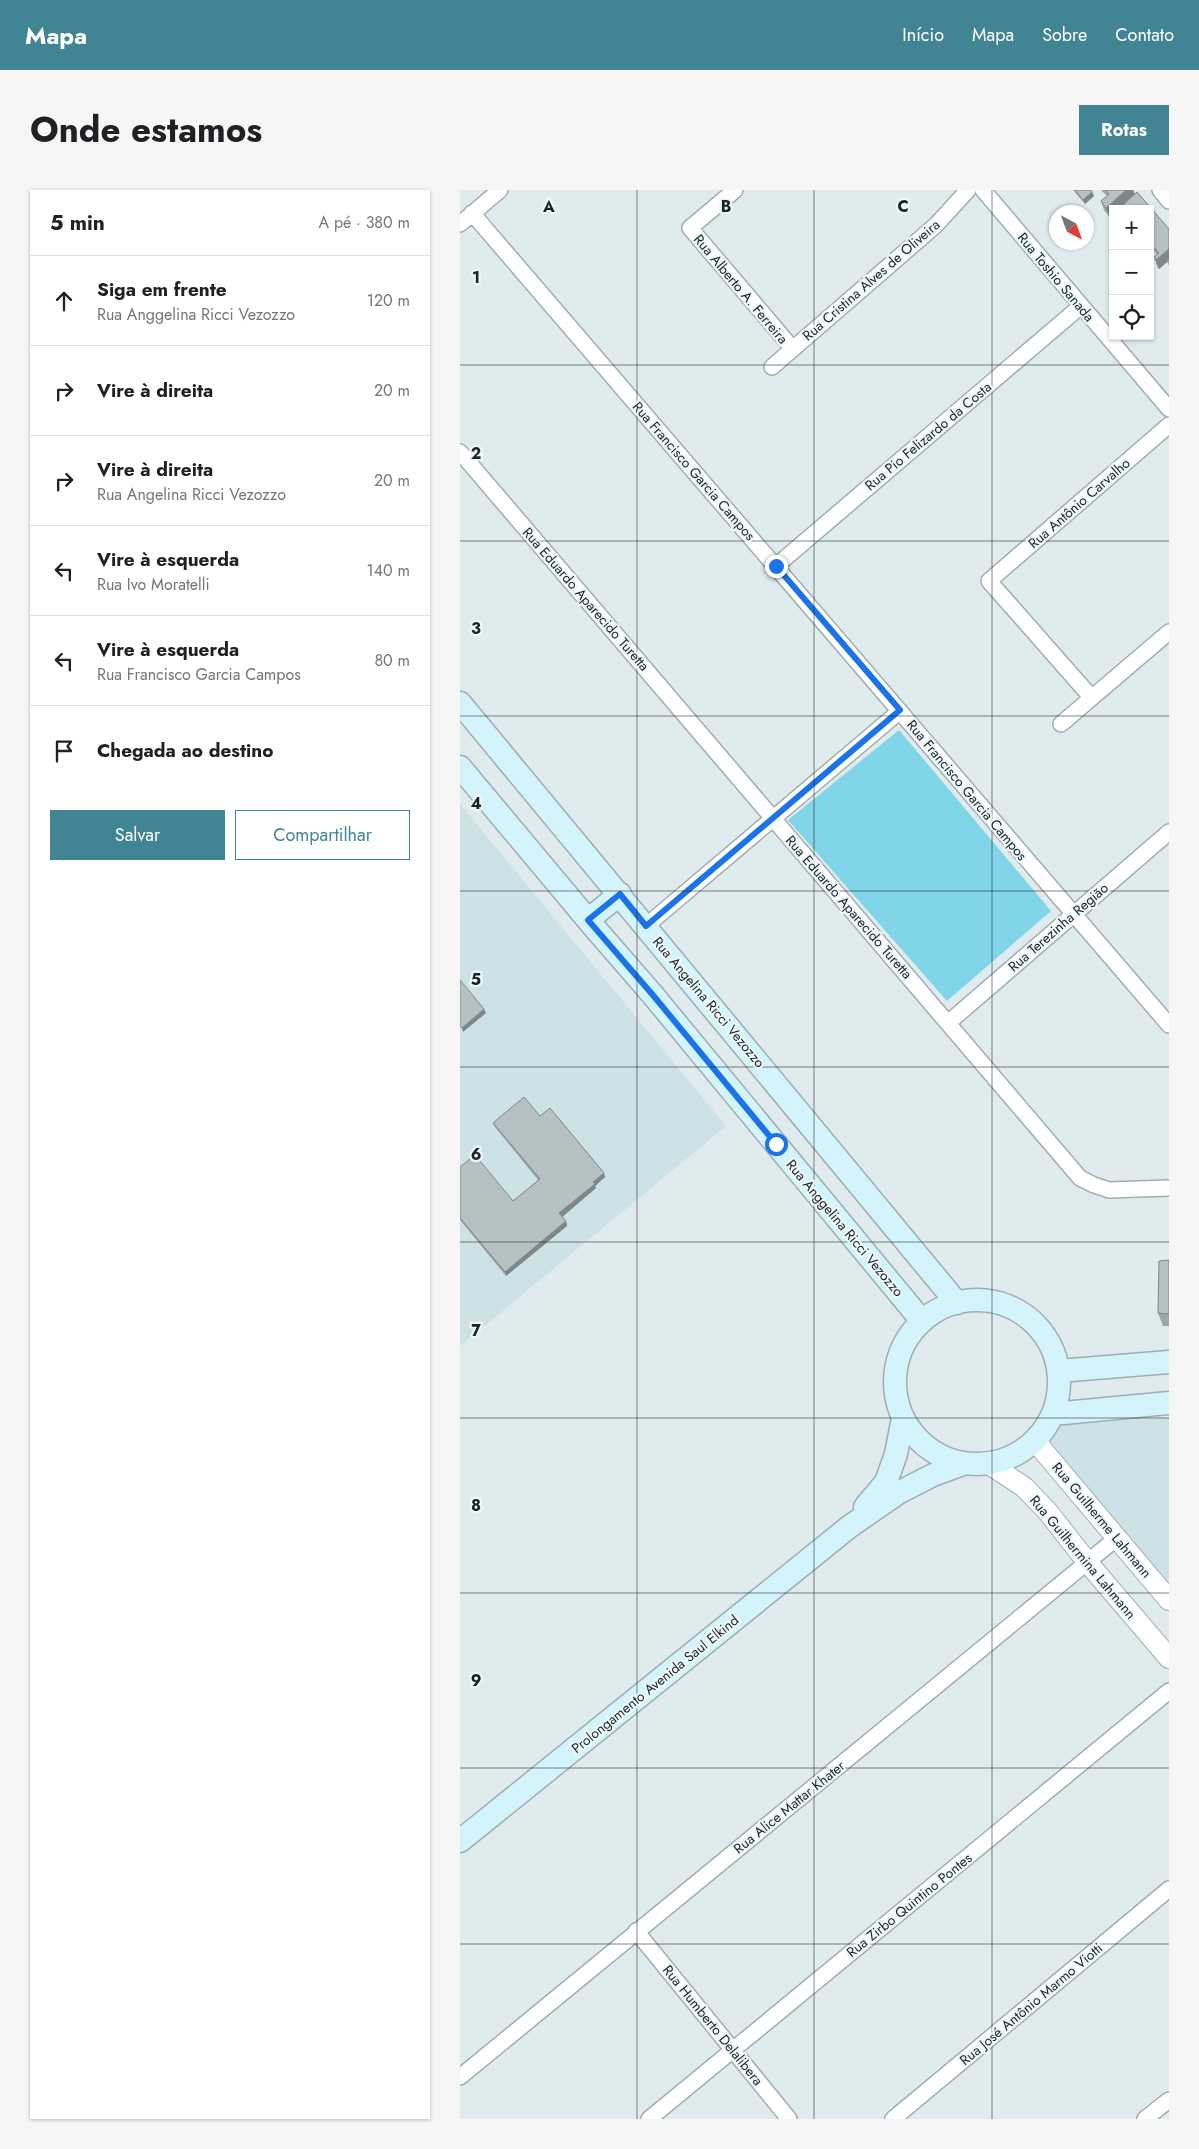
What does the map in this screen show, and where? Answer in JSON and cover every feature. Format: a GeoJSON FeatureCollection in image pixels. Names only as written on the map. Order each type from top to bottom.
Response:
{"type":"FeatureCollection","features":[{"type":"Feature","properties":{"kind":"main road","name":"Rua Angelina Ricci Vezozzo"},"geometry":{"type":"LineString","coordinates":[[460,703],[957,1303]]}},
{"type":"Feature","properties":{"kind":"main road","name":"Rua Anggelina Ricci Vezozzo"},"geometry":{"type":"LineString","coordinates":[[460,767],[652,994],[922,1321]]}},
{"type":"Feature","properties":{"kind":"main road"},"geometry":{"type":"LineString","coordinates":[[588,920],[620,894]]}},
{"type":"Feature","properties":{"kind":"main road"},"geometry":{"type":"LineString","coordinates":[[980,1300],[1002,1304],[1023,1314],[1040,1329],[1053,1349],[1059,1371],[1060,1386],[1053,1414],[1046,1428],[1035,1441],[1014,1456],[989,1464],[963,1464],[938,1455],[917,1439],[903,1418],[895,1392],[896,1366],[906,1342],[922,1321],[938,1310],[957,1303],[980,1300]]}},
{"type":"Feature","properties":{"kind":"main road"},"geometry":{"type":"LineString","coordinates":[[1059,1371],[1169,1362]]}},
{"type":"Feature","properties":{"kind":"main road"},"geometry":{"type":"LineString","coordinates":[[1053,1414],[1169,1402]]}},
{"type":"Feature","properties":{"kind":"main road","name":"Prolongamento Avenida Saul Elkind"},"geometry":{"type":"LineString","coordinates":[[850,1526],[886,1482],[896,1454],[903,1418]]}},
{"type":"Feature","properties":{"kind":"main road","name":"Prolongamento Avenida Saul Elkind"},"geometry":{"type":"LineString","coordinates":[[460,1841],[850,1526],[898,1493],[932,1475],[963,1464]]}},
{"type":"Feature","properties":{"kind":"street"},"geometry":{"type":"LineString","coordinates":[[460,224],[500,190]]}},
{"type":"Feature","properties":{"kind":"street","name":"Rua Alberto A. Ferreira"},"geometry":{"type":"LineString","coordinates":[[735,190],[690,228],[792,350]]}},
{"type":"Feature","properties":{"kind":"street","name":"Rua Cristina Alves de Oliveira"},"geometry":{"type":"LineString","coordinates":[[772,368],[936,225],[968,190]]}},
{"type":"Feature","properties":{"kind":"street","name":"Rua Toshio Sanada"},"geometry":{"type":"LineString","coordinates":[[983,190],[1169,409]]}},
{"type":"Feature","properties":{"kind":"street"},"geometry":{"type":"LineString","coordinates":[[1160,190],[1169,200]]}},
{"type":"Feature","properties":{"kind":"street","name":"Rua Francisco Garcia Campos"},"geometry":{"type":"LineString","coordinates":[[472,214],[1169,1025]]}},
{"type":"Feature","properties":{"kind":"street","name":"Rua Pio Felizardo da Costa"},"geometry":{"type":"LineString","coordinates":[[776,566],[1081,306]]}},
{"type":"Feature","properties":{"kind":"street","name":"Rua Antônio Carvalho"},"geometry":{"type":"LineString","coordinates":[[1092,697],[989,581],[1169,424]]}},
{"type":"Feature","properties":{"kind":"street","name":"Rua Eduardo Aparecido Turetta"},"geometry":{"type":"LineString","coordinates":[[460,452],[1080,1178],[1110,1190],[1169,1188]]}},
{"type":"Feature","properties":{"kind":"street"},"geometry":{"type":"LineString","coordinates":[[1061,724],[1169,632]]}},
{"type":"Feature","properties":{"kind":"street"},"geometry":{"type":"LineString","coordinates":[[646,926],[900,710]]}},
{"type":"Feature","properties":{"kind":"street","name":"Rua Terezinha Região"},"geometry":{"type":"LineString","coordinates":[[948,1023],[1169,832]]}},
{"type":"Feature","properties":{"kind":"street","name":"Rua Guilherme Lahmann"},"geometry":{"type":"LineString","coordinates":[[1035,1441],[1118,1537],[1169,1600]]}},
{"type":"Feature","properties":{"kind":"street","name":"Rua Guilhermina Lahmann"},"geometry":{"type":"LineString","coordinates":[[989,1464],[1024,1487],[1048,1512],[1088,1564],[1169,1658]]}},
{"type":"Feature","properties":{"kind":"street","name":"Rua Alice Mattar Khater"},"geometry":{"type":"LineString","coordinates":[[460,2077],[636,1931],[1088,1564],[1118,1537]]}},
{"type":"Feature","properties":{"kind":"street","name":"Rua Zirbo Quintino Pontes"},"geometry":{"type":"LineString","coordinates":[[650,2119],[1169,1692]]}},
{"type":"Feature","properties":{"kind":"street","name":"Rua José Antônio Marmo Viotti"},"geometry":{"type":"LineString","coordinates":[[893,2119],[1169,1889]]}},
{"type":"Feature","properties":{"kind":"street","name":"Rua Humberto Delalibera"},"geometry":{"type":"LineString","coordinates":[[636,1931],[790,2119]]}},
{"type":"Feature","properties":{"kind":"street"},"geometry":{"type":"LineString","coordinates":[[1145,2119],[1169,2100]]}},
{"type":"Feature","properties":{"kind":"shaded area"},"geometry":{"type":"Polygon","coordinates":[[[899,730],[1051,911],[947,1001],[788,820],[899,730]]]}},
{"type":"Feature","properties":{"kind":"shaded area"},"geometry":{"type":"Polygon","coordinates":[[[460,804],[726,1126],[460,1346],[460,804]]]}},
{"type":"Feature","properties":{"kind":"shaded area"},"geometry":{"type":"Polygon","coordinates":[[[1169,1418],[1169,1585],[1044,1439],[1060,1422],[1169,1418]]]}},
{"type":"Feature","properties":{"kind":"building"},"geometry":{"type":"Polygon","coordinates":[[[1075,190],[1091,190],[1092,192],[1083,200],[1075,190]]]}},
{"type":"Feature","properties":{"kind":"building"},"geometry":{"type":"Polygon","coordinates":[[[1106,190],[1126,190],[1106,208],[1101,201],[1109,194],[1106,190]]]}},
{"type":"Feature","properties":{"kind":"building"},"geometry":{"type":"Polygon","coordinates":[[[1137,192],[1148,205],[1123,205],[1137,192]]]}},
{"type":"Feature","properties":{"kind":"building"},"geometry":{"type":"Polygon","coordinates":[[[1154,212],[1169,229],[1169,249],[1156,260],[1154,257],[1159,253],[1154,247],[1154,212]]]}},
{"type":"Feature","properties":{"kind":"building"},"geometry":{"type":"Polygon","coordinates":[[[460,980],[484,1009],[462,1028],[460,1026],[460,980]]]}},
{"type":"Feature","properties":{"kind":"building"},"geometry":{"type":"Polygon","coordinates":[[[524,1097],[540,1116],[550,1108],[604,1173],[593,1182],[595,1184],[559,1213],[566,1221],[505,1272],[460,1218],[460,1167],[475,1155],[513,1201],[540,1179],[493,1123],[524,1097]]]}},
{"type":"Feature","properties":{"kind":"building"},"geometry":{"type":"Polygon","coordinates":[[[1169,1260],[1169,1314],[1158,1313],[1159,1261],[1169,1260]]]}},
{"type":"Feature","properties":{"kind":"route"},"geometry":{"type":"LineString","coordinates":[[776,566],[900,710],[646,926],[620,894],[588,920],[776,1144]]}}]}
